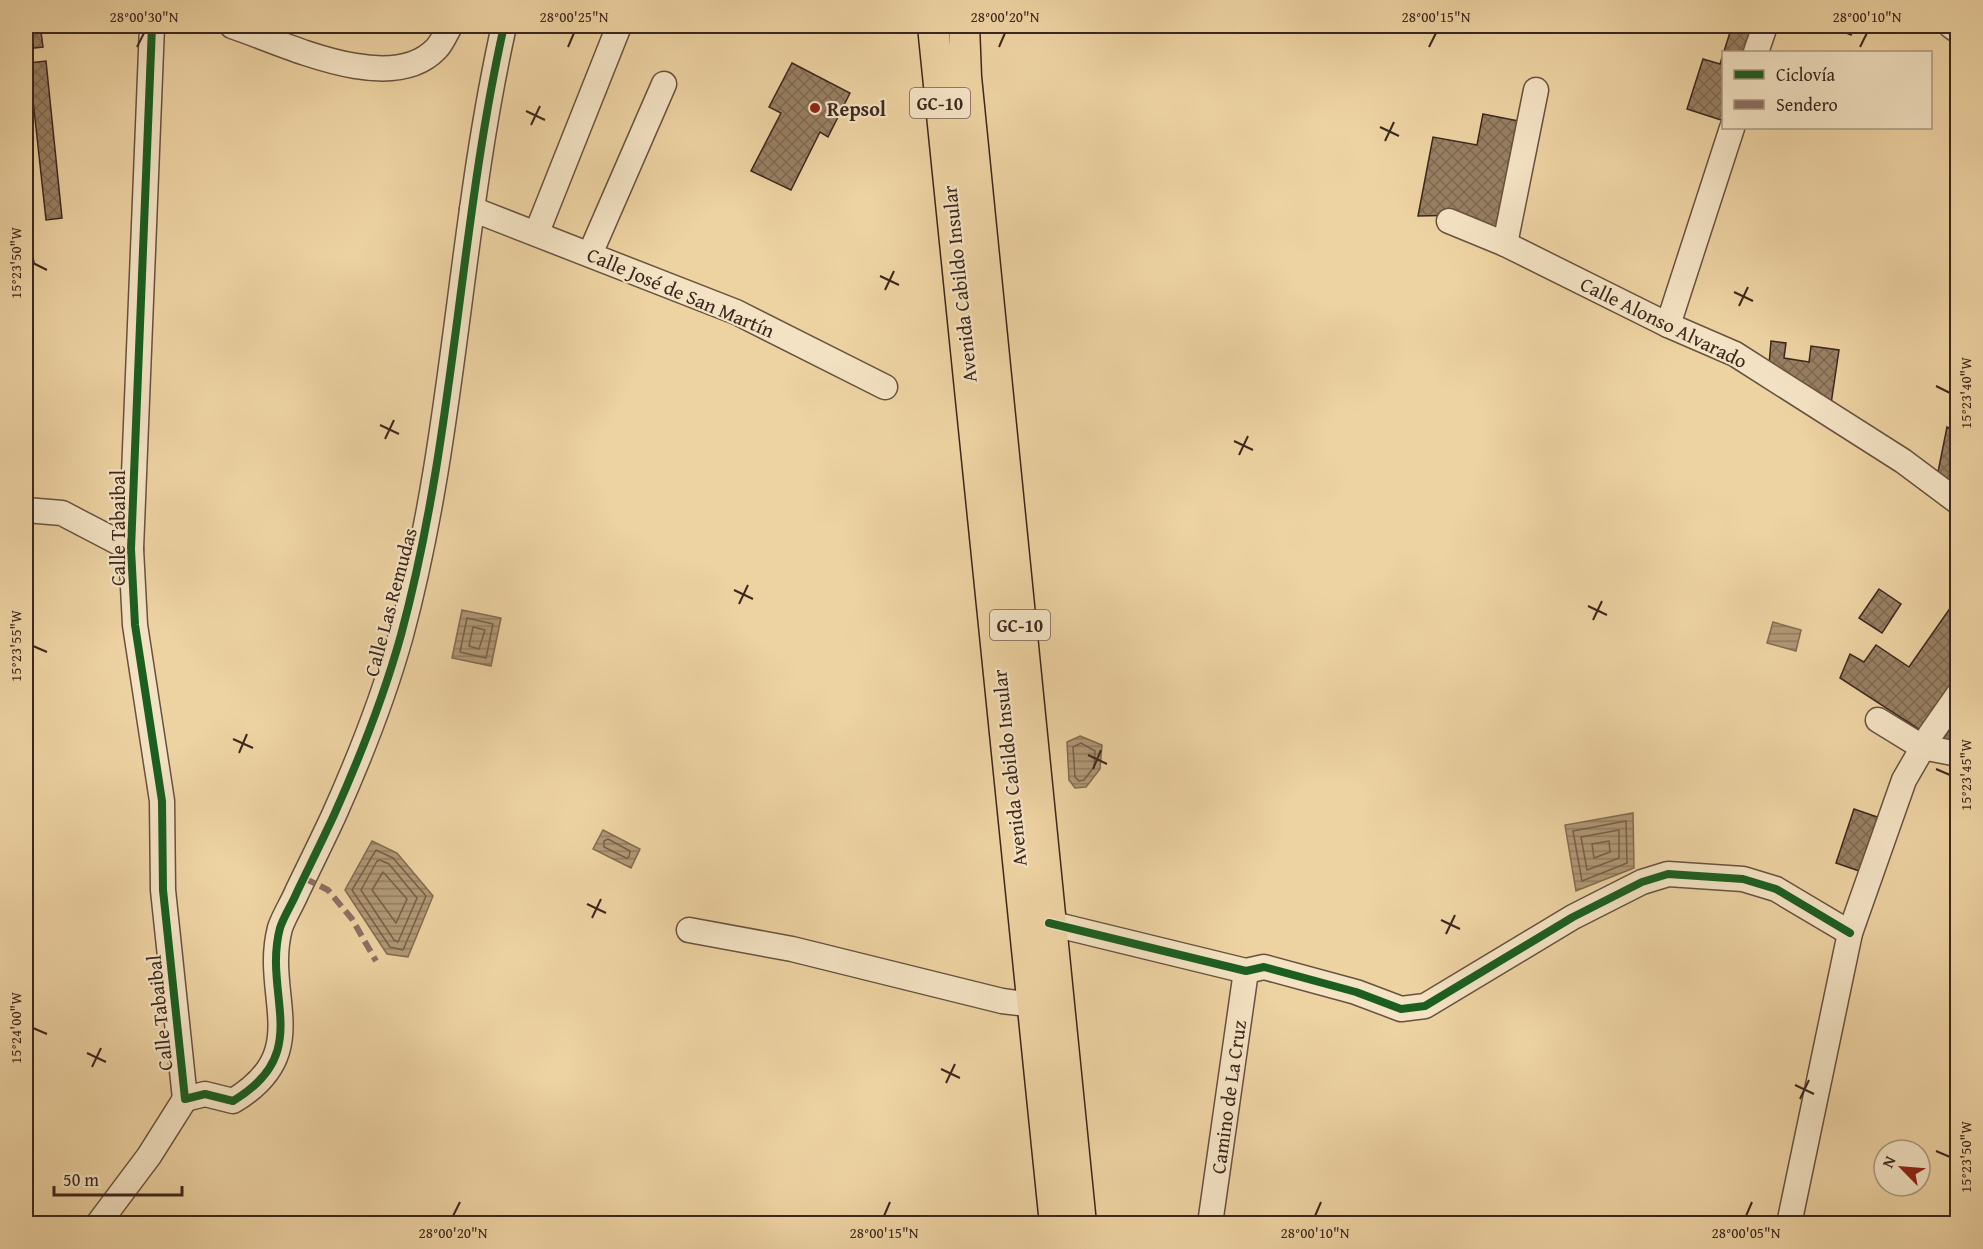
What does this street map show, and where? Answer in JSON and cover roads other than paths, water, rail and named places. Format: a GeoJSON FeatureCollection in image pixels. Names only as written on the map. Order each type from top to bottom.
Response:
{"type":"FeatureCollection","features":[{"type":"Feature","properties":{"kind":"main road","name":"Avenida Cabildo Insular"},"geometry":{"type":"LineString","coordinates":[[964,26],[966,76],[1049,923],[1081,1224]]}},
{"type":"Feature","properties":{"kind":"main road","name":"Avenida Cabildo Insular"},"geometry":{"type":"LineString","coordinates":[[931,28],[1055,1224]]}},
{"type":"Feature","properties":{"kind":"street","name":"Calle Tabaibal"},"geometry":{"type":"LineString","coordinates":[[152,26],[131,549],[135,625],[162,801],[163,890],[185,1099]]}},
{"type":"Feature","properties":{"kind":"street"},"geometry":{"type":"LineString","coordinates":[[232,26],[351,66],[384,70],[413,64],[436,49],[450,26]]}},
{"type":"Feature","properties":{"kind":"street","name":"Calle Las Remudas"},"geometry":{"type":"LineString","coordinates":[[185,1099],[205,1094],[233,1101],[254,1088],[279,1051],[283,1021],[276,954],[281,926],[335,813],[382,697],[427,528],[487,101],[504,26]]}},
{"type":"Feature","properties":{"kind":"street"},"geometry":{"type":"LineString","coordinates":[[537,232],[619,26]]}},
{"type":"Feature","properties":{"kind":"street"},"geometry":{"type":"LineString","coordinates":[[1756,51],[1765,26]]}},
{"type":"Feature","properties":{"kind":"street"},"geometry":{"type":"LineString","coordinates":[[1951,26],[1958,31]]}},
{"type":"Feature","properties":{"kind":"street"},"geometry":{"type":"LineString","coordinates":[[590,254],[664,84]]}},
{"type":"Feature","properties":{"kind":"street"},"geometry":{"type":"LineString","coordinates":[[1505,244],[1536,90]]}},
{"type":"Feature","properties":{"kind":"street"},"geometry":{"type":"LineString","coordinates":[[1668,325],[1732,129]]}},
{"type":"Feature","properties":{"kind":"street","name":"Calle José de San Martín"},"geometry":{"type":"LineString","coordinates":[[472,209],[537,232],[736,312],[885,387]]}},
{"type":"Feature","properties":{"kind":"street","name":"Calle Alonso Alvarado"},"geometry":{"type":"LineString","coordinates":[[1449,221],[1505,244],[1668,325],[1735,354],[1903,461],[1958,502]]}},
{"type":"Feature","properties":{"kind":"street"},"geometry":{"type":"LineString","coordinates":[[26,510],[62,513],[131,549]]}},
{"type":"Feature","properties":{"kind":"street"},"geometry":{"type":"LineString","coordinates":[[1789,1224],[1850,933],[1904,780],[1958,695]]}},
{"type":"Feature","properties":{"kind":"street"},"geometry":{"type":"LineString","coordinates":[[1878,720],[1923,747],[1958,754]]}},
{"type":"Feature","properties":{"kind":"street"},"geometry":{"type":"LineString","coordinates":[[1049,923],[1246,971],[1264,967],[1356,992],[1401,1009],[1425,1006],[1572,917],[1642,882],[1668,874],[1743,879],[1776,889],[1850,933]]}},
{"type":"Feature","properties":{"kind":"street"},"geometry":{"type":"LineString","coordinates":[[689,930],[792,949],[1002,1001],[1034,1005]]}},
{"type":"Feature","properties":{"kind":"street","name":"Camino de La Cruz"},"geometry":{"type":"LineString","coordinates":[[1212,1224],[1211,1217],[1246,971]]}},
{"type":"Feature","properties":{"kind":"street"},"geometry":{"type":"LineString","coordinates":[[98,1224],[149,1156],[185,1099]]}},
{"type":"Feature","properties":{"kind":"water"},"geometry":{"type":"Polygon","coordinates":[[[462,610],[501,618],[491,666],[452,658],[462,610]]]}},
{"type":"Feature","properties":{"kind":"water"},"geometry":{"type":"Polygon","coordinates":[[[1773,622],[1801,630],[1796,651],[1767,643],[1773,622]]]}},
{"type":"Feature","properties":{"kind":"water"},"geometry":{"type":"Polygon","coordinates":[[[1080,736],[1102,745],[1100,769],[1086,787],[1075,788],[1069,780],[1067,742],[1080,736]]]}},
{"type":"Feature","properties":{"kind":"water"},"geometry":{"type":"Polygon","coordinates":[[[1633,813],[1634,868],[1576,891],[1565,825],[1633,813]]]}},
{"type":"Feature","properties":{"kind":"water"},"geometry":{"type":"Polygon","coordinates":[[[603,830],[640,849],[631,868],[593,849],[603,830]]]}},
{"type":"Feature","properties":{"kind":"water"},"geometry":{"type":"Polygon","coordinates":[[[372,841],[397,853],[433,896],[408,957],[387,954],[345,890],[372,841]]]}},
{"type":"Feature","properties":{"kind":"place","name":"Repsol"},"geometry":{"type":"Point","coordinates":[815,108]}}]}
